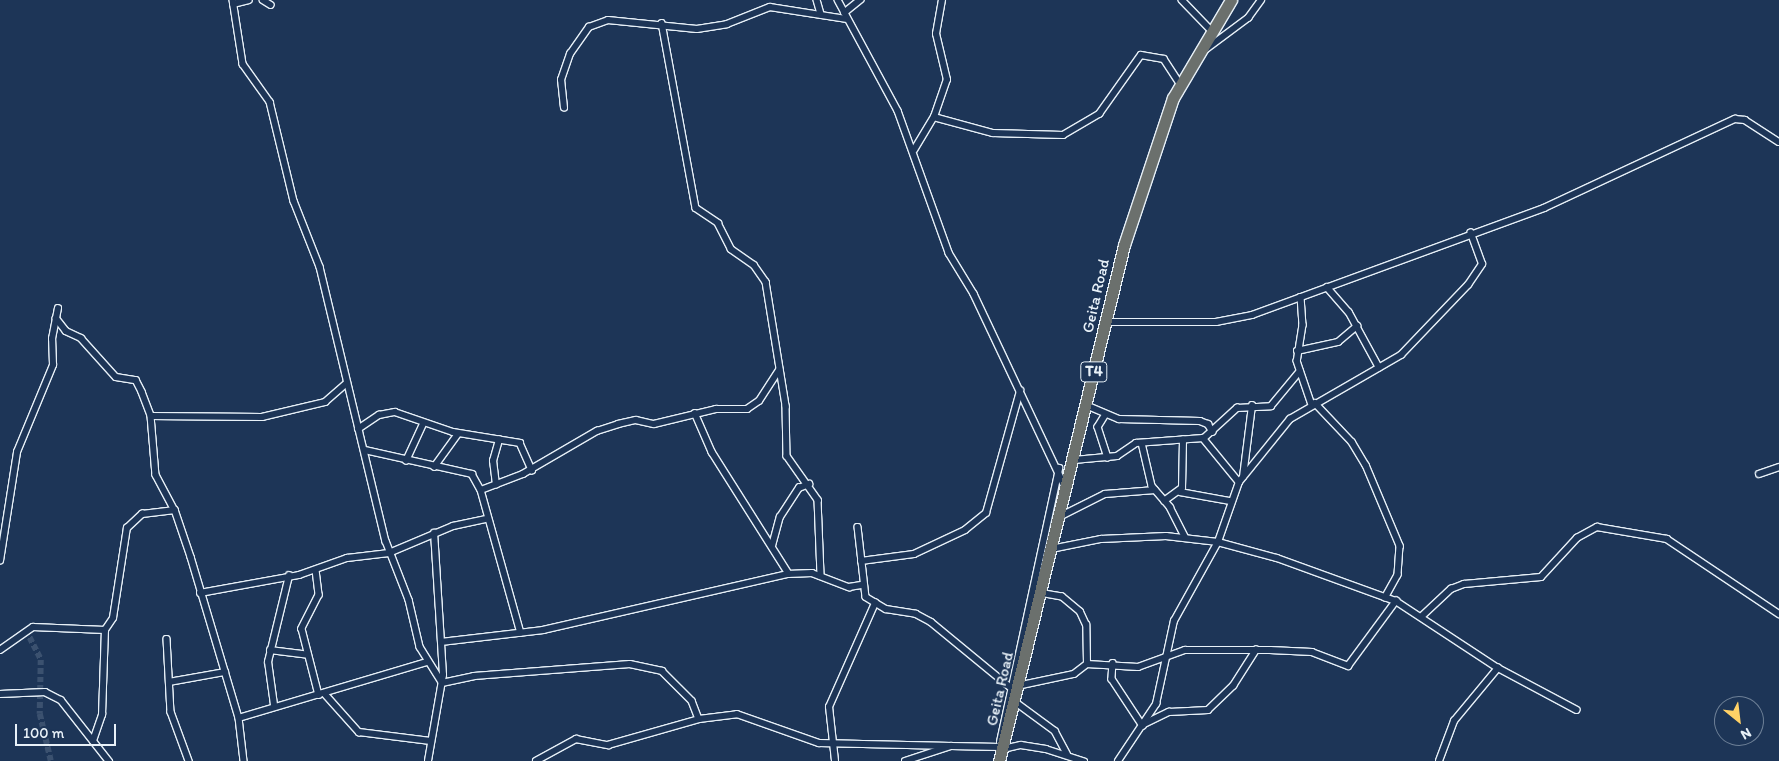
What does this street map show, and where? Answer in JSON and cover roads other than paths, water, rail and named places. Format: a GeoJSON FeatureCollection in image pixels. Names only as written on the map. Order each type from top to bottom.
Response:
{"type":"FeatureCollection","features":[{"type":"Feature","properties":{"kind":"highway","name":"Geita Road"},"geometry":{"type":"LineString","coordinates":[[999,761],[1014,701],[1013,686],[1040,593],[1074,460],[1086,405],[1108,322],[1124,245],[1162,125],[1193,59],[1231,0]]}},
{"type":"Feature","properties":{"kind":"street"},"geometry":{"type":"LineString","coordinates":[[249,0],[233,2],[241,57],[270,102],[294,200],[320,267],[346,384],[365,450],[389,553],[428,662],[442,682]]}},
{"type":"Feature","properties":{"kind":"street"},"geometry":{"type":"LineString","coordinates":[[263,0],[271,5]]}},
{"type":"Feature","properties":{"kind":"street"},"geometry":{"type":"LineString","coordinates":[[817,0],[821,14]]}},
{"type":"Feature","properties":{"kind":"street"},"geometry":{"type":"LineString","coordinates":[[838,0],[847,19],[888,88],[914,150],[949,252],[1059,466],[1066,491]]}},
{"type":"Feature","properties":{"kind":"street"},"geometry":{"type":"LineString","coordinates":[[844,13],[860,0]]}},
{"type":"Feature","properties":{"kind":"street"},"geometry":{"type":"LineString","coordinates":[[914,150],[934,117],[947,80],[936,34],[942,0]]}},
{"type":"Feature","properties":{"kind":"street"},"geometry":{"type":"LineString","coordinates":[[1182,0],[1211,30]]}},
{"type":"Feature","properties":{"kind":"street"},"geometry":{"type":"LineString","coordinates":[[1193,59],[1248,18],[1261,0]]}},
{"type":"Feature","properties":{"kind":"street"},"geometry":{"type":"LineString","coordinates":[[564,108],[561,80],[570,54],[589,27],[608,20],[710,27],[770,7],[847,19]]}},
{"type":"Feature","properties":{"kind":"street"},"geometry":{"type":"LineString","coordinates":[[662,23],[696,208],[718,223],[731,249],[763,277],[774,316],[779,370],[786,406],[787,456],[810,484],[818,500],[820,576]]}},
{"type":"Feature","properties":{"kind":"street"},"geometry":{"type":"LineString","coordinates":[[934,117],[993,133],[1063,135],[1099,114],[1141,55],[1164,59],[1180,84]]}},
{"type":"Feature","properties":{"kind":"street"},"geometry":{"type":"LineString","coordinates":[[1108,322],[1235,319],[1301,297],[1544,208],[1735,119],[1745,120],[1779,142]]}},
{"type":"Feature","properties":{"kind":"street"},"geometry":{"type":"LineString","coordinates":[[1118,761],[1143,725],[1161,692],[1174,622],[1218,542],[1230,501],[1241,479],[1284,425],[1314,404],[1401,355],[1482,269],[1480,250],[1471,234]]}},
{"type":"Feature","properties":{"kind":"street"},"geometry":{"type":"LineString","coordinates":[[1327,287],[1357,326],[1379,367]]}},
{"type":"Feature","properties":{"kind":"street"},"geometry":{"type":"LineString","coordinates":[[1301,297],[1303,325],[1297,351],[1300,371],[1314,404],[1352,442],[1366,465],[1400,546],[1398,575],[1385,598]]}},
{"type":"Feature","properties":{"kind":"street"},"geometry":{"type":"LineString","coordinates":[[0,561],[17,452],[53,365],[58,309]]}},
{"type":"Feature","properties":{"kind":"street"},"geometry":{"type":"LineString","coordinates":[[56,318],[116,377],[136,380],[151,416],[156,475],[175,510],[239,718],[244,761]]}},
{"type":"Feature","properties":{"kind":"street"},"geometry":{"type":"LineString","coordinates":[[1297,351],[1338,342],[1357,326]]}},
{"type":"Feature","properties":{"kind":"street"},"geometry":{"type":"LineString","coordinates":[[481,490],[496,486],[532,470],[597,431],[636,420],[654,424],[695,413],[753,406],[779,370]]}},
{"type":"Feature","properties":{"kind":"street"},"geometry":{"type":"LineString","coordinates":[[1074,460],[1108,457],[1142,443],[1204,438],[1213,432],[1232,411],[1252,406],[1270,406],[1300,371]]}},
{"type":"Feature","properties":{"kind":"street"},"geometry":{"type":"LineString","coordinates":[[151,416],[262,417],[320,404],[346,384]]}},
{"type":"Feature","properties":{"kind":"street"},"geometry":{"type":"LineString","coordinates":[[861,561],[914,554],[965,530],[986,513],[1020,391]]}},
{"type":"Feature","properties":{"kind":"street"},"geometry":{"type":"LineString","coordinates":[[1086,405],[1105,416],[1200,422],[1208,424],[1213,432]]}},
{"type":"Feature","properties":{"kind":"street"},"geometry":{"type":"LineString","coordinates":[[1241,479],[1252,406]]}},
{"type":"Feature","properties":{"kind":"street"},"geometry":{"type":"LineString","coordinates":[[358,429],[388,412],[458,434],[520,443],[532,470]]}},
{"type":"Feature","properties":{"kind":"street"},"geometry":{"type":"LineString","coordinates":[[695,413],[712,452],[789,574]]}},
{"type":"Feature","properties":{"kind":"street"},"geometry":{"type":"LineString","coordinates":[[1105,416],[1098,427],[1108,457]]}},
{"type":"Feature","properties":{"kind":"street"},"geometry":{"type":"LineString","coordinates":[[406,461],[423,424]]}},
{"type":"Feature","properties":{"kind":"street"},"geometry":{"type":"LineString","coordinates":[[434,467],[458,434]]}},
{"type":"Feature","properties":{"kind":"street"},"geometry":{"type":"LineString","coordinates":[[1204,438],[1241,479]]}},
{"type":"Feature","properties":{"kind":"street"},"geometry":{"type":"LineString","coordinates":[[496,486],[493,461],[500,440]]}},
{"type":"Feature","properties":{"kind":"street"},"geometry":{"type":"LineString","coordinates":[[1180,492],[1183,440]]}},
{"type":"Feature","properties":{"kind":"street"},"geometry":{"type":"LineString","coordinates":[[1142,443],[1146,473],[1185,537]]}},
{"type":"Feature","properties":{"kind":"street"},"geometry":{"type":"LineString","coordinates":[[365,450],[406,461],[472,474],[481,490],[487,519],[521,633]]}},
{"type":"Feature","properties":{"kind":"street"},"geometry":{"type":"LineString","coordinates":[[995,761],[1001,748],[1059,466]]}},
{"type":"Feature","properties":{"kind":"street"},"geometry":{"type":"LineString","coordinates":[[1759,474],[1779,467]]}},
{"type":"Feature","properties":{"kind":"street"},"geometry":{"type":"LineString","coordinates":[[772,546],[780,517],[799,488],[810,484]]}},
{"type":"Feature","properties":{"kind":"street"},"geometry":{"type":"LineString","coordinates":[[1059,517],[1105,494],[1155,490]]}},
{"type":"Feature","properties":{"kind":"street"},"geometry":{"type":"LineString","coordinates":[[1164,501],[1180,492],[1230,501]]}},
{"type":"Feature","properties":{"kind":"street"},"geometry":{"type":"LineString","coordinates":[[93,741],[102,715],[105,630],[113,618],[132,519],[175,510]]}},
{"type":"Feature","properties":{"kind":"street"},"geometry":{"type":"LineString","coordinates":[[200,593],[316,570],[347,558],[389,553],[434,533],[487,519]]}},
{"type":"Feature","properties":{"kind":"street"},"geometry":{"type":"LineString","coordinates":[[858,527],[861,585],[875,603],[932,622],[1013,686],[1065,677],[1087,664],[1113,663],[1138,667],[1168,654],[1256,650],[1312,652],[1348,666],[1396,601]]}},
{"type":"Feature","properties":{"kind":"street"},"geometry":{"type":"LineString","coordinates":[[1422,616],[1435,601],[1464,584],[1540,577],[1577,538],[1597,528],[1667,539],[1779,614]]}},
{"type":"Feature","properties":{"kind":"street"},"geometry":{"type":"LineString","coordinates":[[428,761],[430,741],[442,682],[434,533]]}},
{"type":"Feature","properties":{"kind":"street"},"geometry":{"type":"LineString","coordinates":[[1051,549],[1101,539],[1185,537],[1218,542],[1396,601],[1422,616],[1498,668],[1577,710]]}},
{"type":"Feature","properties":{"kind":"street"},"geometry":{"type":"LineString","coordinates":[[316,570],[319,595],[302,629],[319,695]]}},
{"type":"Feature","properties":{"kind":"street"},"geometry":{"type":"LineString","coordinates":[[441,642],[521,633],[789,574],[820,576],[849,586],[861,585]]}},
{"type":"Feature","properties":{"kind":"street"},"geometry":{"type":"LineString","coordinates":[[274,706],[267,675],[270,650],[289,576]]}},
{"type":"Feature","properties":{"kind":"street"},"geometry":{"type":"LineString","coordinates":[[1040,593],[1062,597],[1080,612],[1086,625],[1087,664]]}},
{"type":"Feature","properties":{"kind":"street"},"geometry":{"type":"LineString","coordinates":[[834,761],[835,743],[829,707],[875,603]]}},
{"type":"Feature","properties":{"kind":"street"},"geometry":{"type":"LineString","coordinates":[[0,650],[33,627],[105,630]]}},
{"type":"Feature","properties":{"kind":"street"},"geometry":{"type":"LineString","coordinates":[[167,639],[169,682],[176,735],[189,761]]}},
{"type":"Feature","properties":{"kind":"street"},"geometry":{"type":"LineString","coordinates":[[270,650],[308,655]]}},
{"type":"Feature","properties":{"kind":"street"},"geometry":{"type":"LineString","coordinates":[[1143,725],[1169,712],[1208,710],[1233,686],[1256,650]]}},
{"type":"Feature","properties":{"kind":"street"},"geometry":{"type":"LineString","coordinates":[[239,718],[274,706],[326,695],[370,677],[428,662]]}},
{"type":"Feature","properties":{"kind":"street"},"geometry":{"type":"LineString","coordinates":[[1113,663],[1112,679],[1143,725]]}},
{"type":"Feature","properties":{"kind":"street"},"geometry":{"type":"LineString","coordinates":[[442,682],[630,664],[662,671],[692,700],[699,718]]}},
{"type":"Feature","properties":{"kind":"street"},"geometry":{"type":"LineString","coordinates":[[1439,761],[1454,721],[1498,668]]}},
{"type":"Feature","properties":{"kind":"street"},"geometry":{"type":"LineString","coordinates":[[169,682],[224,672]]}},
{"type":"Feature","properties":{"kind":"street"},"geometry":{"type":"LineString","coordinates":[[0,694],[54,696],[109,761]]}},
{"type":"Feature","properties":{"kind":"street"},"geometry":{"type":"LineString","coordinates":[[326,695],[359,732],[430,741]]}},
{"type":"Feature","properties":{"kind":"street"},"geometry":{"type":"LineString","coordinates":[[1014,701],[1055,731],[1067,754]]}},
{"type":"Feature","properties":{"kind":"street"},"geometry":{"type":"LineString","coordinates":[[536,761],[576,739],[608,745],[699,718],[737,714],[799,740],[835,743],[1001,748],[1021,745],[1067,754],[1084,761]]}},
{"type":"Feature","properties":{"kind":"street"},"geometry":{"type":"LineString","coordinates":[[905,761],[951,746]]}},
{"type":"Feature","properties":{"kind":"tunnel"},"geometry":{"type":"LineString","coordinates":[[26,630],[41,660],[40,714],[51,761]]}}]}
